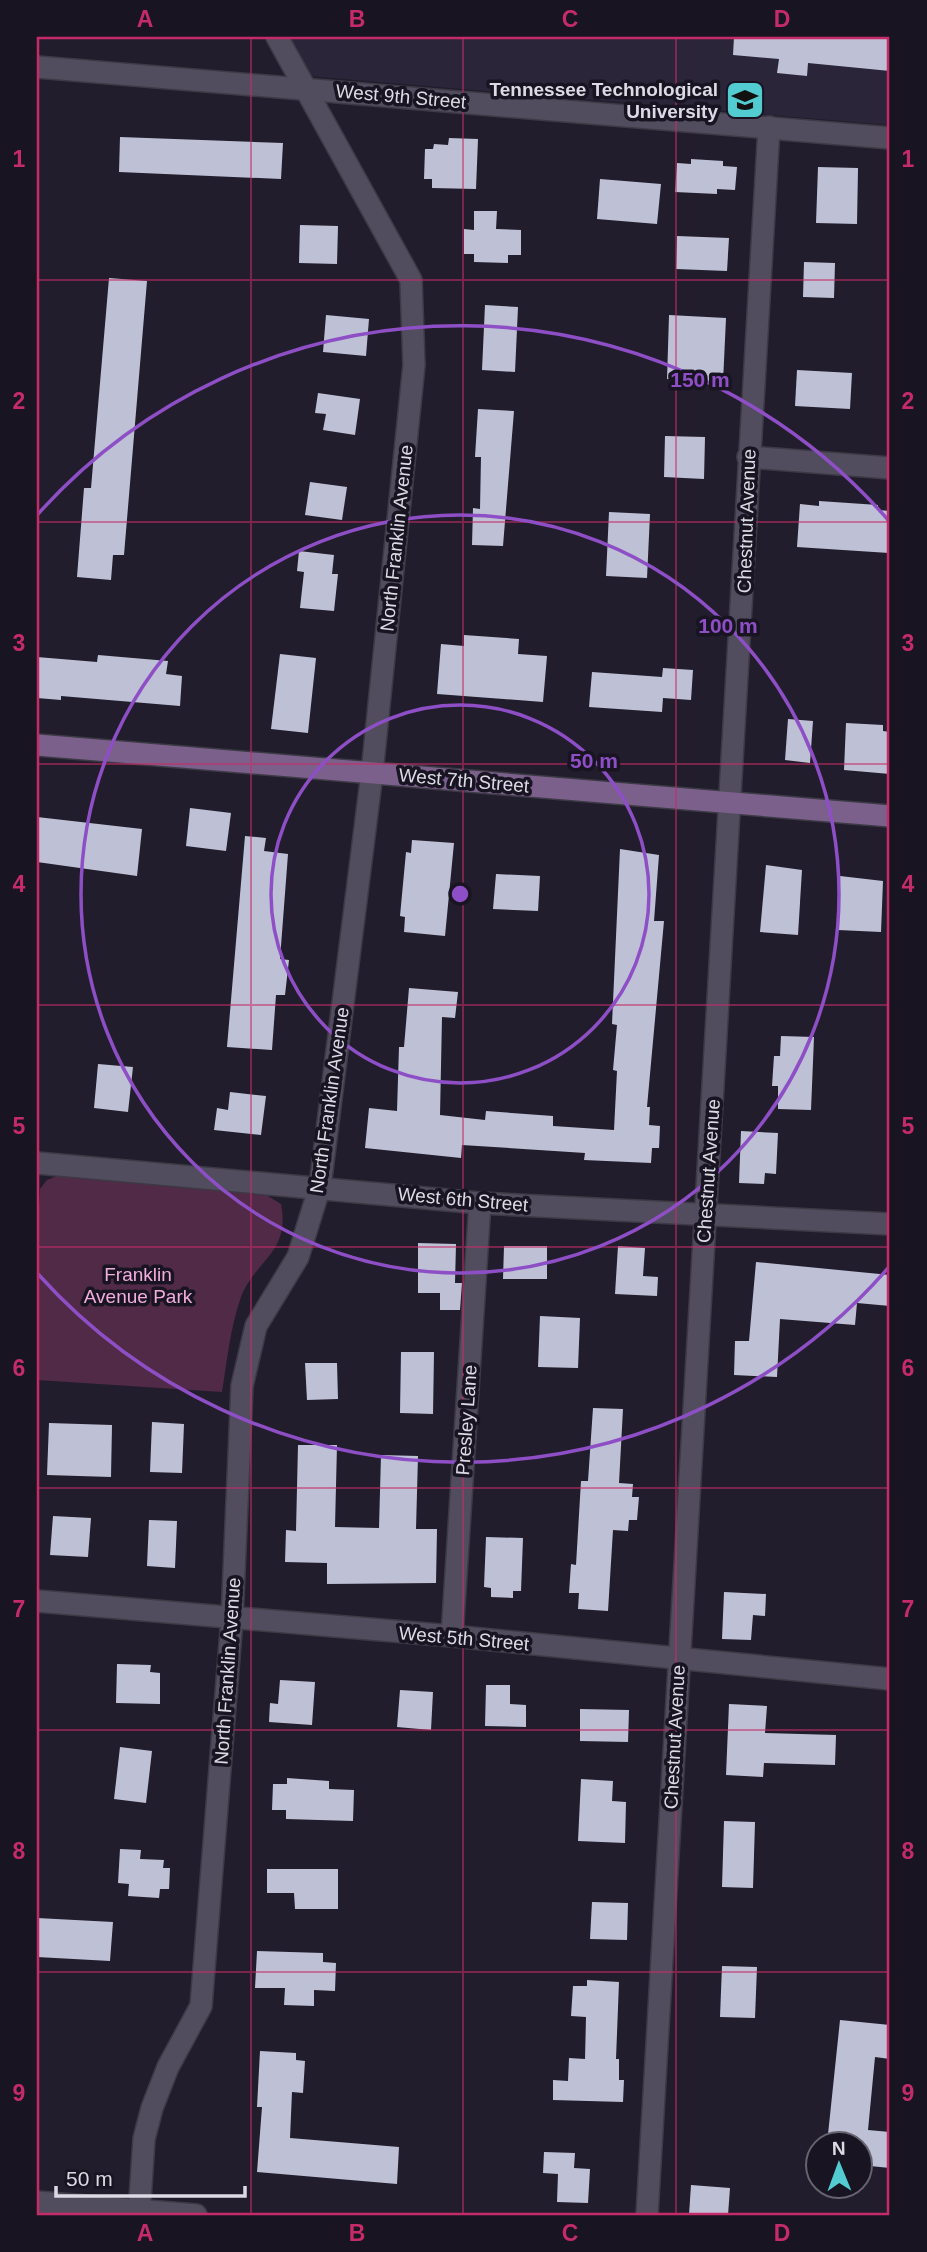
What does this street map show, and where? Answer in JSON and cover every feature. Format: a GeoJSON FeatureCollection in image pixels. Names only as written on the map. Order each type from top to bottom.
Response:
{"type":"FeatureCollection","features":[{"type":"Feature","properties":{"kind":"street","name":"North Franklin Avenue"},"geometry":{"type":"LineString","coordinates":[[139,2212],[144,2139],[152,2108],[168,2067],[201,2006],[232,1619],[242,1386],[256,1326],[298,1257],[320,1186],[372,773],[414,365],[411,279],[276,37]]}},
{"type":"Feature","properties":{"kind":"street","name":"West 9th Street"},"geometry":{"type":"LineString","coordinates":[[37,68],[890,138]]}},
{"type":"Feature","properties":{"kind":"street","name":"Chestnut Avenue"},"geometry":{"type":"LineString","coordinates":[[647,2215],[769,127]]}},
{"type":"Feature","properties":{"kind":"street"},"geometry":{"type":"LineString","coordinates":[[748,457],[890,467]]}},
{"type":"Feature","properties":{"kind":"street","name":"West 7th Street"},"geometry":{"type":"LineString","coordinates":[[37,746],[890,816]]}},
{"type":"Feature","properties":{"kind":"street","name":"West 6th Street"},"geometry":{"type":"LineString","coordinates":[[37,1163],[320,1186],[480,1203],[890,1224]]}},
{"type":"Feature","properties":{"kind":"street","name":"Presley Lane"},"geometry":{"type":"LineString","coordinates":[[452,1636],[480,1203]]}},
{"type":"Feature","properties":{"kind":"street","name":"West 5th Street"},"geometry":{"type":"LineString","coordinates":[[37,1601],[452,1636],[890,1679]]}},
{"type":"Feature","properties":{"kind":"street"},"geometry":{"type":"LineString","coordinates":[[37,2202],[197,2215]]}},
{"type":"Feature","properties":{"kind":"shaded area","name":"Tennessee Technological University"},"geometry":{"type":"Polygon","coordinates":[[[289,37],[890,37],[890,125],[309,76],[289,37]]]}},
{"type":"Feature","properties":{"kind":"green space","name":"Franklin Avenue Park"},"geometry":{"type":"Polygon","coordinates":[[[57,1176],[263,1193],[281,1204],[281,1235],[240,1300],[231,1334],[222,1392],[37,1380],[40,1189],[47,1180],[57,1176]]]}},
{"type":"Feature","properties":{"kind":"building"},"geometry":{"type":"Polygon","coordinates":[[[734,37],[890,39],[890,71],[808,63],[807,76],[777,73],[779,59],[733,55],[734,37]]]}},
{"type":"Feature","properties":{"kind":"building"},"geometry":{"type":"Polygon","coordinates":[[[120,137],[283,143],[281,179],[119,172],[120,137]]]}},
{"type":"Feature","properties":{"kind":"building"},"geometry":{"type":"Polygon","coordinates":[[[449,138],[478,139],[476,189],[432,188],[432,179],[424,179],[425,149],[433,149],[434,144],[448,145],[449,138]]]}},
{"type":"Feature","properties":{"kind":"building"},"geometry":{"type":"Polygon","coordinates":[[[691,159],[723,161],[723,166],[737,167],[735,190],[717,189],[717,194],[675,192],[677,163],[691,164],[691,159]]]}},
{"type":"Feature","properties":{"kind":"building"},"geometry":{"type":"Polygon","coordinates":[[[818,167],[858,168],[857,224],[816,223],[818,167]]]}},
{"type":"Feature","properties":{"kind":"building"},"geometry":{"type":"Polygon","coordinates":[[[600,179],[661,184],[657,224],[597,219],[600,179]]]}},
{"type":"Feature","properties":{"kind":"building"},"geometry":{"type":"Polygon","coordinates":[[[474,211],[497,211],[496,229],[521,230],[521,255],[508,255],[508,263],[474,262],[474,254],[464,254],[464,229],[474,230],[474,211]]]}},
{"type":"Feature","properties":{"kind":"building"},"geometry":{"type":"Polygon","coordinates":[[[300,225],[338,226],[337,264],[299,263],[300,225]]]}},
{"type":"Feature","properties":{"kind":"building"},"geometry":{"type":"Polygon","coordinates":[[[677,236],[729,238],[727,271],[676,269],[677,236]]]}},
{"type":"Feature","properties":{"kind":"building"},"geometry":{"type":"Polygon","coordinates":[[[804,262],[835,263],[834,298],[803,297],[804,262]]]}},
{"type":"Feature","properties":{"kind":"building"},"geometry":{"type":"Polygon","coordinates":[[[109,278],[147,281],[124,555],[113,555],[111,580],[77,577],[84,488],[91,488],[109,278]]]}},
{"type":"Feature","properties":{"kind":"building"},"geometry":{"type":"Polygon","coordinates":[[[485,305],[518,307],[515,372],[482,370],[485,305]]]}},
{"type":"Feature","properties":{"kind":"building"},"geometry":{"type":"Polygon","coordinates":[[[326,315],[369,319],[366,356],[323,352],[326,315]]]}},
{"type":"Feature","properties":{"kind":"building"},"geometry":{"type":"Polygon","coordinates":[[[669,315],[726,318],[723,382],[667,379],[669,315]]]}},
{"type":"Feature","properties":{"kind":"building"},"geometry":{"type":"Polygon","coordinates":[[[797,370],[852,373],[850,409],[795,406],[797,370]]]}},
{"type":"Feature","properties":{"kind":"building"},"geometry":{"type":"Polygon","coordinates":[[[318,393],[360,399],[355,435],[323,430],[326,414],[315,413],[318,393]]]}},
{"type":"Feature","properties":{"kind":"building"},"geometry":{"type":"Polygon","coordinates":[[[478,409],[514,411],[503,546],[472,545],[473,508],[480,509],[481,457],[475,457],[478,409]]]}},
{"type":"Feature","properties":{"kind":"building"},"geometry":{"type":"Polygon","coordinates":[[[665,436],[705,437],[704,479],[664,477],[665,436]]]}},
{"type":"Feature","properties":{"kind":"building"},"geometry":{"type":"Polygon","coordinates":[[[310,482],[347,487],[342,520],[305,515],[310,482]]]}},
{"type":"Feature","properties":{"kind":"building"},"geometry":{"type":"Polygon","coordinates":[[[819,501],[878,505],[878,510],[890,511],[889,553],[797,547],[800,504],[819,506],[819,501]]]}},
{"type":"Feature","properties":{"kind":"building"},"geometry":{"type":"Polygon","coordinates":[[[609,512],[650,514],[647,578],[606,576],[609,512]]]}},
{"type":"Feature","properties":{"kind":"building"},"geometry":{"type":"Polygon","coordinates":[[[299,551],[334,555],[332,574],[338,574],[334,611],[300,608],[304,572],[297,571],[299,551]]]}},
{"type":"Feature","properties":{"kind":"building"},"geometry":{"type":"Polygon","coordinates":[[[464,635],[519,639],[518,654],[547,656],[543,702],[437,694],[441,644],[464,646],[464,635]]]}},
{"type":"Feature","properties":{"kind":"building"},"geometry":{"type":"Polygon","coordinates":[[[280,654],[316,658],[308,733],[271,729],[280,654]]]}},
{"type":"Feature","properties":{"kind":"building"},"geometry":{"type":"Polygon","coordinates":[[[98,655],[168,661],[166,674],[182,676],[180,706],[61,696],[61,700],[37,698],[37,657],[97,662],[98,655]]]}},
{"type":"Feature","properties":{"kind":"building"},"geometry":{"type":"Polygon","coordinates":[[[663,668],[693,670],[691,700],[663,698],[662,712],[589,707],[592,672],[662,677],[663,668]]]}},
{"type":"Feature","properties":{"kind":"building"},"geometry":{"type":"Polygon","coordinates":[[[788,719],[813,721],[810,763],[785,760],[788,719]]]}},
{"type":"Feature","properties":{"kind":"building"},"geometry":{"type":"Polygon","coordinates":[[[846,723],[883,725],[883,731],[890,732],[890,774],[844,770],[846,723]]]}},
{"type":"Feature","properties":{"kind":"building"},"geometry":{"type":"Polygon","coordinates":[[[190,808],[231,813],[226,851],[186,846],[190,808]]]}},
{"type":"Feature","properties":{"kind":"building"},"geometry":{"type":"Polygon","coordinates":[[[37,817],[142,829],[137,876],[37,862],[37,817]]]}},
{"type":"Feature","properties":{"kind":"building"},"geometry":{"type":"Polygon","coordinates":[[[245,836],[266,838],[264,851],[288,854],[280,959],[289,960],[285,995],[276,995],[272,1050],[227,1047],[245,836]]]}},
{"type":"Feature","properties":{"kind":"building"},"geometry":{"type":"Polygon","coordinates":[[[412,840],[454,843],[445,936],[404,932],[405,917],[400,916],[406,852],[411,853],[412,840]]]}},
{"type":"Feature","properties":{"kind":"building"},"geometry":{"type":"Polygon","coordinates":[[[620,849],[659,855],[654,921],[664,921],[647,1107],[650,1107],[649,1125],[660,1126],[659,1148],[652,1148],[651,1163],[584,1160],[585,1153],[462,1145],[461,1158],[365,1148],[369,1108],[397,1111],[399,1047],[404,1047],[409,988],[458,992],[455,1018],[442,1017],[440,1115],[485,1120],[486,1111],[553,1116],[553,1126],[614,1130],[617,1071],[613,1070],[617,1025],[612,1024],[620,849]]]}},
{"type":"Feature","properties":{"kind":"building"},"geometry":{"type":"Polygon","coordinates":[[[766,865],[802,870],[798,935],[760,932],[766,865]]]}},
{"type":"Feature","properties":{"kind":"building"},"geometry":{"type":"Polygon","coordinates":[[[496,874],[540,876],[538,911],[493,909],[496,874]]]}},
{"type":"Feature","properties":{"kind":"building"},"geometry":{"type":"Polygon","coordinates":[[[840,876],[883,881],[881,932],[838,930],[840,876]]]}},
{"type":"Feature","properties":{"kind":"building"},"geometry":{"type":"Polygon","coordinates":[[[781,1036],[814,1037],[811,1110],[778,1109],[778,1086],[772,1086],[774,1056],[780,1056],[781,1036]]]}},
{"type":"Feature","properties":{"kind":"building"},"geometry":{"type":"Polygon","coordinates":[[[98,1064],[133,1067],[128,1112],[94,1108],[98,1064]]]}},
{"type":"Feature","properties":{"kind":"building"},"geometry":{"type":"Polygon","coordinates":[[[230,1092],[266,1096],[261,1135],[214,1130],[217,1108],[228,1110],[230,1092]]]}},
{"type":"Feature","properties":{"kind":"building"},"geometry":{"type":"Polygon","coordinates":[[[741,1131],[778,1133],[776,1174],[765,1173],[764,1184],[739,1183],[741,1131]]]}},
{"type":"Feature","properties":{"kind":"building"},"geometry":{"type":"Polygon","coordinates":[[[418,1243],[456,1244],[455,1283],[462,1283],[460,1310],[440,1310],[440,1293],[418,1293],[418,1243]]]}},
{"type":"Feature","properties":{"kind":"building"},"geometry":{"type":"Polygon","coordinates":[[[504,1246],[547,1246],[547,1279],[503,1279],[504,1246]]]}},
{"type":"Feature","properties":{"kind":"building"},"geometry":{"type":"Polygon","coordinates":[[[618,1246],[645,1248],[643,1276],[658,1277],[657,1296],[615,1294],[618,1246]]]}},
{"type":"Feature","properties":{"kind":"building"},"geometry":{"type":"Polygon","coordinates":[[[756,1262],[890,1275],[890,1306],[857,1303],[855,1325],[780,1319],[777,1377],[734,1375],[735,1341],[749,1341],[756,1262]]]}},
{"type":"Feature","properties":{"kind":"building"},"geometry":{"type":"Polygon","coordinates":[[[540,1316],[580,1318],[578,1368],[538,1367],[540,1316]]]}},
{"type":"Feature","properties":{"kind":"building"},"geometry":{"type":"Polygon","coordinates":[[[401,1352],[434,1352],[433,1414],[400,1413],[401,1352]]]}},
{"type":"Feature","properties":{"kind":"building"},"geometry":{"type":"Polygon","coordinates":[[[305,1363],[337,1363],[338,1399],[307,1400],[305,1363]]]}},
{"type":"Feature","properties":{"kind":"building"},"geometry":{"type":"Polygon","coordinates":[[[593,1408],[623,1409],[619,1483],[633,1484],[632,1497],[639,1497],[637,1520],[629,1520],[628,1531],[613,1530],[608,1611],[578,1609],[579,1593],[569,1593],[571,1564],[576,1565],[581,1481],[588,1481],[593,1408]]]}},
{"type":"Feature","properties":{"kind":"building"},"geometry":{"type":"Polygon","coordinates":[[[152,1422],[184,1424],[182,1473],[150,1472],[152,1422]]]}},
{"type":"Feature","properties":{"kind":"building"},"geometry":{"type":"Polygon","coordinates":[[[49,1423],[112,1425],[111,1477],[47,1475],[49,1423]]]}},
{"type":"Feature","properties":{"kind":"building"},"geometry":{"type":"Polygon","coordinates":[[[298,1445],[337,1445],[335,1527],[379,1528],[381,1455],[418,1456],[416,1529],[437,1529],[436,1583],[327,1584],[327,1563],[285,1562],[286,1530],[296,1531],[298,1445]]]}},
{"type":"Feature","properties":{"kind":"building"},"geometry":{"type":"Polygon","coordinates":[[[53,1516],[91,1518],[88,1557],[50,1555],[53,1516]]]}},
{"type":"Feature","properties":{"kind":"building"},"geometry":{"type":"Polygon","coordinates":[[[149,1520],[177,1521],[175,1568],[147,1566],[149,1520]]]}},
{"type":"Feature","properties":{"kind":"building"},"geometry":{"type":"Polygon","coordinates":[[[486,1537],[523,1538],[521,1591],[513,1591],[513,1598],[491,1597],[491,1588],[484,1587],[486,1537]]]}},
{"type":"Feature","properties":{"kind":"building"},"geometry":{"type":"Polygon","coordinates":[[[724,1592],[766,1594],[765,1616],[753,1615],[751,1640],[722,1639],[724,1592]]]}},
{"type":"Feature","properties":{"kind":"building"},"geometry":{"type":"Polygon","coordinates":[[[117,1664],[151,1665],[150,1672],[160,1673],[160,1704],[116,1703],[117,1664]]]}},
{"type":"Feature","properties":{"kind":"building"},"geometry":{"type":"Polygon","coordinates":[[[280,1680],[315,1682],[312,1725],[269,1722],[270,1703],[278,1704],[280,1680]]]}},
{"type":"Feature","properties":{"kind":"building"},"geometry":{"type":"Polygon","coordinates":[[[486,1685],[510,1685],[510,1704],[526,1705],[526,1727],[485,1726],[486,1685]]]}},
{"type":"Feature","properties":{"kind":"building"},"geometry":{"type":"Polygon","coordinates":[[[400,1690],[433,1692],[431,1730],[397,1727],[400,1690]]]}},
{"type":"Feature","properties":{"kind":"building"},"geometry":{"type":"Polygon","coordinates":[[[729,1704],[767,1706],[765,1733],[836,1735],[835,1765],[764,1763],[763,1777],[726,1775],[729,1704]]]}},
{"type":"Feature","properties":{"kind":"building"},"geometry":{"type":"Polygon","coordinates":[[[580,1709],[629,1710],[628,1742],[580,1741],[580,1709]]]}},
{"type":"Feature","properties":{"kind":"building"},"geometry":{"type":"Polygon","coordinates":[[[120,1747],[152,1751],[146,1803],[114,1799],[120,1747]]]}},
{"type":"Feature","properties":{"kind":"building"},"geometry":{"type":"Polygon","coordinates":[[[287,1778],[329,1781],[329,1789],[354,1790],[353,1821],[286,1819],[286,1810],[272,1810],[273,1784],[287,1784],[287,1778]]]}},
{"type":"Feature","properties":{"kind":"building"},"geometry":{"type":"Polygon","coordinates":[[[581,1779],[613,1781],[612,1801],[626,1802],[625,1843],[578,1841],[581,1779]]]}},
{"type":"Feature","properties":{"kind":"building"},"geometry":{"type":"Polygon","coordinates":[[[724,1821],[755,1822],[753,1888],[722,1887],[724,1821]]]}},
{"type":"Feature","properties":{"kind":"building"},"geometry":{"type":"Polygon","coordinates":[[[120,1849],[141,1850],[140,1859],[164,1860],[163,1868],[170,1868],[169,1889],[160,1889],[159,1898],[128,1896],[129,1884],[118,1883],[120,1849]]]}},
{"type":"Feature","properties":{"kind":"building"},"geometry":{"type":"Polygon","coordinates":[[[267,1869],[338,1869],[338,1909],[295,1909],[294,1893],[267,1893],[267,1869]]]}},
{"type":"Feature","properties":{"kind":"building"},"geometry":{"type":"Polygon","coordinates":[[[592,1902],[628,1903],[627,1940],[590,1939],[592,1902]]]}},
{"type":"Feature","properties":{"kind":"building"},"geometry":{"type":"Polygon","coordinates":[[[37,1918],[113,1922],[110,1961],[37,1957],[37,1918]]]}},
{"type":"Feature","properties":{"kind":"building"},"geometry":{"type":"Polygon","coordinates":[[[257,1951],[323,1953],[323,1962],[336,1963],[335,1991],[314,1990],[314,2006],[284,2005],[285,1988],[255,1988],[257,1951]]]}},
{"type":"Feature","properties":{"kind":"building"},"geometry":{"type":"Polygon","coordinates":[[[722,1966],[757,1967],[755,2018],[720,2017],[722,1966]]]}},
{"type":"Feature","properties":{"kind":"building"},"geometry":{"type":"Polygon","coordinates":[[[587,1980],[619,1982],[616,2059],[619,2059],[619,2080],[624,2080],[623,2102],[553,2100],[553,2080],[568,2081],[569,2058],[585,2059],[586,2017],[571,2016],[573,1986],[587,1986],[587,1980]]]}},
{"type":"Feature","properties":{"kind":"building"},"geometry":{"type":"Polygon","coordinates":[[[840,2020],[890,2025],[890,2059],[875,2057],[868,2130],[828,2130],[840,2020]]]}},
{"type":"Feature","properties":{"kind":"building"},"geometry":{"type":"Polygon","coordinates":[[[260,2051],[296,2053],[296,2060],[305,2061],[303,2093],[292,2092],[290,2138],[399,2147],[397,2184],[257,2172],[262,2107],[257,2107],[260,2051]]]}},
{"type":"Feature","properties":{"kind":"building"},"geometry":{"type":"Polygon","coordinates":[[[874,2131],[890,2132],[890,2168],[874,2166],[874,2131]]]}},
{"type":"Feature","properties":{"kind":"building"},"geometry":{"type":"Polygon","coordinates":[[[544,2152],[575,2153],[574,2168],[590,2169],[588,2203],[557,2202],[558,2174],[543,2173],[544,2152]]]}},
{"type":"Feature","properties":{"kind":"building"},"geometry":{"type":"Polygon","coordinates":[[[691,2185],[730,2188],[728,2215],[689,2215],[691,2185]]]}},
{"type":"Feature","properties":{"kind":"place","name":"Tennessee Technological University"},"geometry":{"type":"Point","coordinates":[745,100]}}]}
